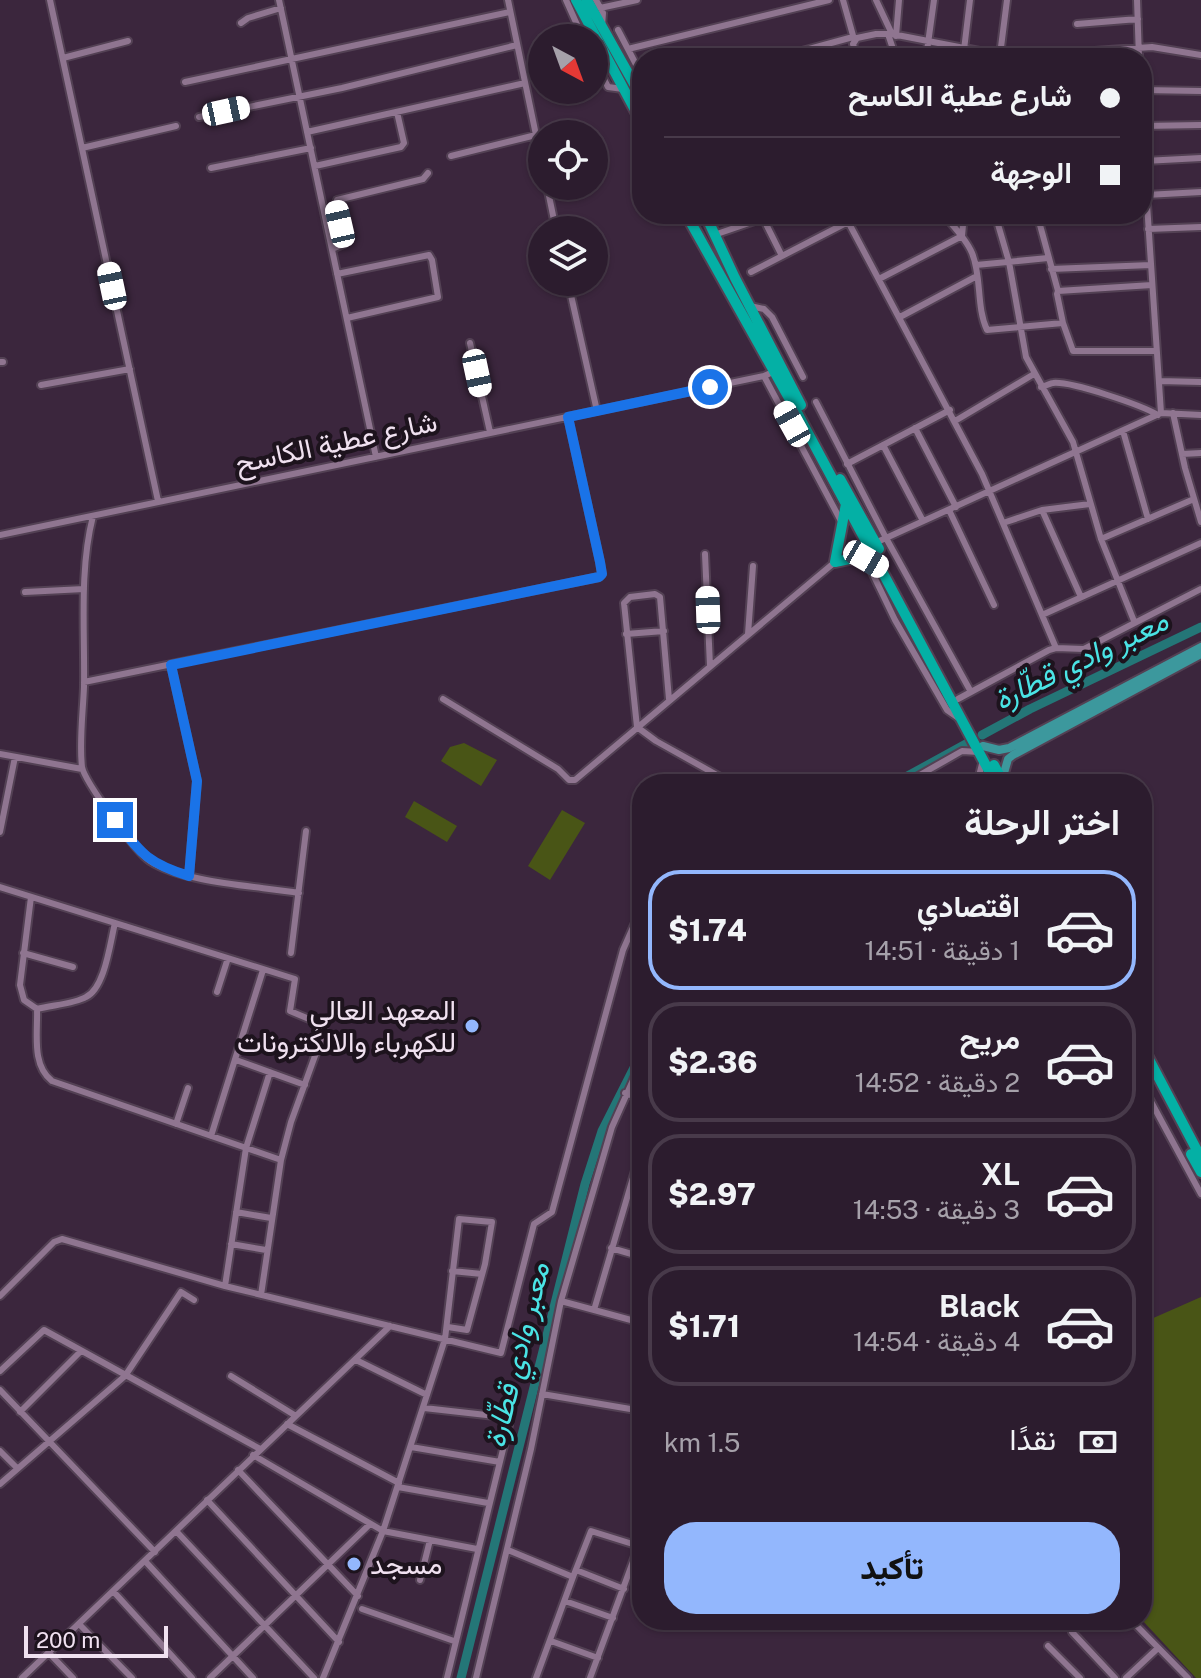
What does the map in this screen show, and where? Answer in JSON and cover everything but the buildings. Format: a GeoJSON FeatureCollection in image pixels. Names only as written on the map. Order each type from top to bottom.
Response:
{"type":"FeatureCollection","features":[{"type":"Feature","properties":{"kind":"highway"},"geometry":{"type":"LineString","coordinates":[[576,0],[632,105]]}},
{"type":"Feature","properties":{"kind":"highway"},"geometry":{"type":"LineString","coordinates":[[587,0],[601,24]]}},
{"type":"Feature","properties":{"kind":"highway"},"geometry":{"type":"LineString","coordinates":[[608,37],[632,80]]}},
{"type":"Feature","properties":{"kind":"highway"},"geometry":{"type":"LineString","coordinates":[[693,224],[770,374],[880,568],[918,650],[995,774]]}},
{"type":"Feature","properties":{"kind":"highway"},"geometry":{"type":"LineString","coordinates":[[709,224],[750,306],[880,540],[982,753]]}},
{"type":"Feature","properties":{"kind":"highway"},"geometry":{"type":"LineString","coordinates":[[846,504],[835,562],[851,558],[866,559],[880,568]]}},
{"type":"Feature","properties":{"kind":"highway"},"geometry":{"type":"LineString","coordinates":[[1152,1065],[1201,1158]]}},
{"type":"Feature","properties":{"kind":"highway"},"geometry":{"type":"LineString","coordinates":[[1152,1084],[1167,1119],[1201,1172]]}},
{"type":"Feature","properties":{"kind":"main road"},"geometry":{"type":"LineString","coordinates":[[982,753],[999,750],[1011,752],[1201,647]]}},
{"type":"Feature","properties":{"kind":"main road"},"geometry":{"type":"LineString","coordinates":[[1184,659],[1201,654]]}},
{"type":"Feature","properties":{"kind":"main road"},"geometry":{"type":"LineString","coordinates":[[1004,774],[1011,752]]}},
{"type":"Feature","properties":{"kind":"street"},"geometry":{"type":"LineString","coordinates":[[50,0],[158,501]]}},
{"type":"Feature","properties":{"kind":"street"},"geometry":{"type":"LineString","coordinates":[[508,0],[533,120]]}},
{"type":"Feature","properties":{"kind":"street"},"geometry":{"type":"LineString","coordinates":[[566,0],[577,24]]}},
{"type":"Feature","properties":{"kind":"street"},"geometry":{"type":"LineString","coordinates":[[596,0],[604,18],[602,24]]}},
{"type":"Feature","properties":{"kind":"street"},"geometry":{"type":"LineString","coordinates":[[600,8],[637,0]]}},
{"type":"Feature","properties":{"kind":"street"},"geometry":{"type":"LineString","coordinates":[[632,48],[829,0]]}},
{"type":"Feature","properties":{"kind":"street"},"geometry":{"type":"LineString","coordinates":[[843,0],[854,38],[853,48]]}},
{"type":"Feature","properties":{"kind":"street"},"geometry":{"type":"LineString","coordinates":[[876,0],[892,35],[894,48]]}},
{"type":"Feature","properties":{"kind":"street"},"geometry":{"type":"LineString","coordinates":[[892,35],[899,0]]}},
{"type":"Feature","properties":{"kind":"street"},"geometry":{"type":"LineString","coordinates":[[928,48],[934,0]]}},
{"type":"Feature","properties":{"kind":"street"},"geometry":{"type":"LineString","coordinates":[[815,48],[854,38],[892,35],[966,48],[970,0]]}},
{"type":"Feature","properties":{"kind":"street"},"geometry":{"type":"LineString","coordinates":[[1001,48],[1007,0]]}},
{"type":"Feature","properties":{"kind":"street"},"geometry":{"type":"LineString","coordinates":[[1137,0],[1139,48]]}},
{"type":"Feature","properties":{"kind":"street"},"geometry":{"type":"LineString","coordinates":[[241,23],[280,4],[376,457]]}},
{"type":"Feature","properties":{"kind":"street"},"geometry":{"type":"LineString","coordinates":[[185,82],[510,12]]}},
{"type":"Feature","properties":{"kind":"street"},"geometry":{"type":"LineString","coordinates":[[1077,24],[1138,19]]}},
{"type":"Feature","properties":{"kind":"street"},"geometry":{"type":"LineString","coordinates":[[618,30],[632,57]]}},
{"type":"Feature","properties":{"kind":"street"},"geometry":{"type":"LineString","coordinates":[[63,58],[128,41]]}},
{"type":"Feature","properties":{"kind":"street"},"geometry":{"type":"LineString","coordinates":[[199,117],[342,88],[517,45]]}},
{"type":"Feature","properties":{"kind":"street"},"geometry":{"type":"LineString","coordinates":[[628,49],[632,48]]}},
{"type":"Feature","properties":{"kind":"street"},"geometry":{"type":"LineString","coordinates":[[1152,49],[1201,55]]}},
{"type":"Feature","properties":{"kind":"street"},"geometry":{"type":"LineString","coordinates":[[307,132],[525,83]]}},
{"type":"Feature","properties":{"kind":"street"},"geometry":{"type":"LineString","coordinates":[[608,87],[623,89]]}},
{"type":"Feature","properties":{"kind":"street"},"geometry":{"type":"LineString","coordinates":[[1152,90],[1201,91]]}},
{"type":"Feature","properties":{"kind":"street"},"geometry":{"type":"LineString","coordinates":[[315,166],[401,147],[404,143],[397,112]]}},
{"type":"Feature","properties":{"kind":"street"},"geometry":{"type":"LineString","coordinates":[[1152,127],[1201,125]]}},
{"type":"Feature","properties":{"kind":"street"},"geometry":{"type":"LineString","coordinates":[[82,148],[176,126]]}},
{"type":"Feature","properties":{"kind":"street"},"geometry":{"type":"LineString","coordinates":[[451,156],[528,137]]}},
{"type":"Feature","properties":{"kind":"street"},"geometry":{"type":"LineString","coordinates":[[211,168],[311,148]]}},
{"type":"Feature","properties":{"kind":"street"},"geometry":{"type":"LineString","coordinates":[[1152,161],[1201,158]]}},
{"type":"Feature","properties":{"kind":"street"},"geometry":{"type":"LineString","coordinates":[[332,249],[344,244],[337,200],[423,179],[428,173]]}},
{"type":"Feature","properties":{"kind":"street"},"geometry":{"type":"LineString","coordinates":[[1152,195],[1201,192]]}},
{"type":"Feature","properties":{"kind":"street"},"geometry":{"type":"LineString","coordinates":[[714,235],[746,224]]}},
{"type":"Feature","properties":{"kind":"street"},"geometry":{"type":"LineString","coordinates":[[766,224],[782,256]]}},
{"type":"Feature","properties":{"kind":"street"},"geometry":{"type":"LineString","coordinates":[[751,272],[844,224]]}},
{"type":"Feature","properties":{"kind":"street"},"geometry":{"type":"LineString","coordinates":[[849,224],[991,492],[1056,648]]}},
{"type":"Feature","properties":{"kind":"street"},"geometry":{"type":"LineString","coordinates":[[951,224],[973,254],[986,329],[1063,323]]}},
{"type":"Feature","properties":{"kind":"street"},"geometry":{"type":"LineString","coordinates":[[962,236],[963,224]]}},
{"type":"Feature","properties":{"kind":"street"},"geometry":{"type":"LineString","coordinates":[[998,224],[1009,262],[1026,357],[1067,431],[1101,539],[1134,621]]}},
{"type":"Feature","properties":{"kind":"street"},"geometry":{"type":"LineString","coordinates":[[1040,224],[1058,291],[1063,323],[1074,351],[1156,351]]}},
{"type":"Feature","properties":{"kind":"street"},"geometry":{"type":"LineString","coordinates":[[1148,224],[1159,414]]}},
{"type":"Feature","properties":{"kind":"street"},"geometry":{"type":"LineString","coordinates":[[1148,229],[1201,227]]}},
{"type":"Feature","properties":{"kind":"street"},"geometry":{"type":"LineString","coordinates":[[879,279],[962,236]]}},
{"type":"Feature","properties":{"kind":"street"},"geometry":{"type":"LineString","coordinates":[[337,274],[429,255],[432,260],[438,297],[347,318]]}},
{"type":"Feature","properties":{"kind":"street"},"geometry":{"type":"LineString","coordinates":[[976,265],[1048,258]]}},
{"type":"Feature","properties":{"kind":"street"},"geometry":{"type":"LineString","coordinates":[[1051,269],[1151,265]]}},
{"type":"Feature","properties":{"kind":"street"},"geometry":{"type":"LineString","coordinates":[[900,317],[977,276]]}},
{"type":"Feature","properties":{"kind":"street"},"geometry":{"type":"LineString","coordinates":[[1058,291],[1152,285]]}},
{"type":"Feature","properties":{"kind":"street"},"geometry":{"type":"LineString","coordinates":[[571,296],[597,411]]}},
{"type":"Feature","properties":{"kind":"street"},"geometry":{"type":"LineString","coordinates":[[750,306],[764,309],[772,317],[803,377]]}},
{"type":"Feature","properties":{"kind":"street"},"geometry":{"type":"LineString","coordinates":[[470,343],[490,432]]}},
{"type":"Feature","properties":{"kind":"street"},"geometry":{"type":"LineString","coordinates":[[41,385],[130,369]]}},
{"type":"Feature","properties":{"kind":"street","name":"شارع عطية الكاسح"},"geometry":{"type":"LineString","coordinates":[[0,535],[770,374]]}},
{"type":"Feature","properties":{"kind":"street"},"geometry":{"type":"LineString","coordinates":[[955,421],[1034,374]]}},
{"type":"Feature","properties":{"kind":"street"},"geometry":{"type":"LineString","coordinates":[[1159,381],[1201,382]]}},
{"type":"Feature","properties":{"kind":"street"},"geometry":{"type":"LineString","coordinates":[[1041,387],[1053,383],[1073,386],[1159,414]]}},
{"type":"Feature","properties":{"kind":"street"},"geometry":{"type":"LineString","coordinates":[[816,402],[880,540],[971,692]]}},
{"type":"Feature","properties":{"kind":"street"},"geometry":{"type":"LineString","coordinates":[[847,464],[950,410]]}},
{"type":"Feature","properties":{"kind":"street"},"geometry":{"type":"LineString","coordinates":[[1173,413],[1201,522]]}},
{"type":"Feature","properties":{"kind":"street"},"geometry":{"type":"LineString","coordinates":[[880,540],[1159,414],[1201,415]]}},
{"type":"Feature","properties":{"kind":"street"},"geometry":{"type":"LineString","coordinates":[[84,682],[601,576],[568,417]]}},
{"type":"Feature","properties":{"kind":"street"},"geometry":{"type":"LineString","coordinates":[[915,428],[994,605]]}},
{"type":"Feature","properties":{"kind":"street"},"geometry":{"type":"LineString","coordinates":[[1123,431],[1148,519]]}},
{"type":"Feature","properties":{"kind":"street"},"geometry":{"type":"LineString","coordinates":[[808,443],[841,521]]}},
{"type":"Feature","properties":{"kind":"street"},"geometry":{"type":"LineString","coordinates":[[883,445],[923,521]]}},
{"type":"Feature","properties":{"kind":"street"},"geometry":{"type":"LineString","coordinates":[[1182,454],[1201,453]]}},
{"type":"Feature","properties":{"kind":"street"},"geometry":{"type":"LineString","coordinates":[[1101,539],[1194,499]]}},
{"type":"Feature","properties":{"kind":"street"},"geometry":{"type":"LineString","coordinates":[[1003,523],[1042,510],[1090,504]]}},
{"type":"Feature","properties":{"kind":"street"},"geometry":{"type":"LineString","coordinates":[[1042,510],[1081,597]]}},
{"type":"Feature","properties":{"kind":"street"},"geometry":{"type":"LineString","coordinates":[[93,516],[87,540],[84,589],[82,769],[143,856],[165,869],[189,876],[299,893]]}},
{"type":"Feature","properties":{"kind":"street"},"geometry":{"type":"LineString","coordinates":[[1042,615],[1201,543]]}},
{"type":"Feature","properties":{"kind":"street"},"geometry":{"type":"LineString","coordinates":[[705,554],[710,666]]}},
{"type":"Feature","properties":{"kind":"street"},"geometry":{"type":"LineString","coordinates":[[866,559],[918,650]]}},
{"type":"Feature","properties":{"kind":"street"},"geometry":{"type":"LineString","coordinates":[[443,699],[558,769],[572,781],[835,562]]}},
{"type":"Feature","properties":{"kind":"street"},"geometry":{"type":"LineString","coordinates":[[748,635],[753,566]]}},
{"type":"Feature","properties":{"kind":"street"},"geometry":{"type":"LineString","coordinates":[[25,592],[84,589]]}},
{"type":"Feature","properties":{"kind":"street"},"geometry":{"type":"LineString","coordinates":[[958,699],[1056,648],[1084,649],[1201,589]]}},
{"type":"Feature","properties":{"kind":"street"},"geometry":{"type":"LineString","coordinates":[[669,699],[661,599],[655,594],[626,599],[626,634],[637,727],[715,774]]}},
{"type":"Feature","properties":{"kind":"street"},"geometry":{"type":"LineString","coordinates":[[626,634],[664,631]]}},
{"type":"Feature","properties":{"kind":"street"},"geometry":{"type":"LineString","coordinates":[[171,665],[197,781],[189,876]]}},
{"type":"Feature","properties":{"kind":"street"},"geometry":{"type":"LineString","coordinates":[[922,774],[962,751],[982,753],[981,774]]}},
{"type":"Feature","properties":{"kind":"street"},"geometry":{"type":"LineString","coordinates":[[0,754],[82,769]]}},
{"type":"Feature","properties":{"kind":"street"},"geometry":{"type":"LineString","coordinates":[[0,832],[15,757]]}},
{"type":"Feature","properties":{"kind":"street"},"geometry":{"type":"LineString","coordinates":[[291,953],[306,831]]}},
{"type":"Feature","properties":{"kind":"street"},"geometry":{"type":"LineString","coordinates":[[0,887],[295,979],[290,1011],[323,1027],[324,1031],[281,1160],[261,1295]]}},
{"type":"Feature","properties":{"kind":"street"},"geometry":{"type":"LineString","coordinates":[[31,897],[21,994],[37,1009],[77,1001],[94,992],[101,979],[115,923]]}},
{"type":"Feature","properties":{"kind":"street"},"geometry":{"type":"LineString","coordinates":[[0,1296],[54,1242],[62,1239],[225,1286],[501,1353],[534,1224],[552,1212],[619,961],[632,930]]}},
{"type":"Feature","properties":{"kind":"street"},"geometry":{"type":"LineString","coordinates":[[23,953],[73,967]]}},
{"type":"Feature","properties":{"kind":"street"},"geometry":{"type":"LineString","coordinates":[[217,992],[228,958]]}},
{"type":"Feature","properties":{"kind":"street"},"geometry":{"type":"LineString","coordinates":[[211,1136],[263,970]]}},
{"type":"Feature","properties":{"kind":"street"},"geometry":{"type":"LineString","coordinates":[[37,1009],[38,1059],[47,1078],[281,1160]]}},
{"type":"Feature","properties":{"kind":"street"},"geometry":{"type":"LineString","coordinates":[[236,1060],[305,1085]]}},
{"type":"Feature","properties":{"kind":"street"},"geometry":{"type":"LineString","coordinates":[[225,1286],[246,1148],[270,1072]]}},
{"type":"Feature","properties":{"kind":"street"},"geometry":{"type":"LineString","coordinates":[[476,1678],[508,1550],[561,1301],[585,1212],[632,1079]]}},
{"type":"Feature","properties":{"kind":"street"},"geometry":{"type":"LineString","coordinates":[[176,1124],[188,1088]]}},
{"type":"Feature","properties":{"kind":"street"},"geometry":{"type":"LineString","coordinates":[[625,1093],[632,1095]]}},
{"type":"Feature","properties":{"kind":"street"},"geometry":{"type":"LineString","coordinates":[[1152,1099],[1167,1119],[1201,1194]]}},
{"type":"Feature","properties":{"kind":"street"},"geometry":{"type":"LineString","coordinates":[[594,1310],[632,1180]]}},
{"type":"Feature","properties":{"kind":"street"},"geometry":{"type":"LineString","coordinates":[[236,1212],[271,1218]]}},
{"type":"Feature","properties":{"kind":"street"},"geometry":{"type":"LineString","coordinates":[[323,1678],[383,1531],[445,1339],[459,1219],[492,1222],[467,1330],[448,1327]]}},
{"type":"Feature","properties":{"kind":"street"},"geometry":{"type":"LineString","coordinates":[[231,1244],[266,1250]]}},
{"type":"Feature","properties":{"kind":"street"},"geometry":{"type":"LineString","coordinates":[[611,1248],[632,1254]]}},
{"type":"Feature","properties":{"kind":"street"},"geometry":{"type":"LineString","coordinates":[[452,1271],[482,1274]]}},
{"type":"Feature","properties":{"kind":"street"},"geometry":{"type":"LineString","coordinates":[[0,1484],[125,1376],[186,1283]]}},
{"type":"Feature","properties":{"kind":"street"},"geometry":{"type":"LineString","coordinates":[[181,1292],[194,1300]]}},
{"type":"Feature","properties":{"kind":"street"},"geometry":{"type":"LineString","coordinates":[[561,1301],[632,1320]]}},
{"type":"Feature","properties":{"kind":"street"},"geometry":{"type":"LineString","coordinates":[[22,1678],[390,1326]]}},
{"type":"Feature","properties":{"kind":"street"},"geometry":{"type":"LineString","coordinates":[[0,1371],[44,1330],[260,1449]]}},
{"type":"Feature","properties":{"kind":"street"},"geometry":{"type":"LineString","coordinates":[[20,1412],[81,1351]]}},
{"type":"Feature","properties":{"kind":"street"},"geometry":{"type":"LineString","coordinates":[[356,1360],[427,1395]]}},
{"type":"Feature","properties":{"kind":"street"},"geometry":{"type":"LineString","coordinates":[[231,1376],[296,1416]]}},
{"type":"Feature","properties":{"kind":"street"},"geometry":{"type":"LineString","coordinates":[[0,1390],[155,1552]]}},
{"type":"Feature","properties":{"kind":"street"},"geometry":{"type":"LineString","coordinates":[[542,1394],[632,1409]]}},
{"type":"Feature","properties":{"kind":"street"},"geometry":{"type":"LineString","coordinates":[[424,1408],[504,1417],[509,1425],[447,1678]]}},
{"type":"Feature","properties":{"kind":"street"},"geometry":{"type":"LineString","coordinates":[[287,1424],[398,1485],[488,1503]]}},
{"type":"Feature","properties":{"kind":"street"},"geometry":{"type":"LineString","coordinates":[[411,1447],[500,1462]]}},
{"type":"Feature","properties":{"kind":"street"},"geometry":{"type":"LineString","coordinates":[[0,1451],[17,1468]]}},
{"type":"Feature","properties":{"kind":"street"},"geometry":{"type":"LineString","coordinates":[[253,1455],[383,1531],[477,1549]]}},
{"type":"Feature","properties":{"kind":"street"},"geometry":{"type":"LineString","coordinates":[[238,1470],[358,1596]]}},
{"type":"Feature","properties":{"kind":"street"},"geometry":{"type":"LineString","coordinates":[[207,1500],[339,1642]]}},
{"type":"Feature","properties":{"kind":"street"},"geometry":{"type":"LineString","coordinates":[[210,1678],[370,1524]]}},
{"type":"Feature","properties":{"kind":"street"},"geometry":{"type":"LineString","coordinates":[[176,1531],[314,1678]]}},
{"type":"Feature","properties":{"kind":"street"},"geometry":{"type":"LineString","coordinates":[[536,1678],[591,1531],[632,1544]]}},
{"type":"Feature","properties":{"kind":"street"},"geometry":{"type":"LineString","coordinates":[[420,1580],[430,1540]]}},
{"type":"Feature","properties":{"kind":"street"},"geometry":{"type":"LineString","coordinates":[[508,1550],[624,1589]]}},
{"type":"Feature","properties":{"kind":"street"},"geometry":{"type":"LineString","coordinates":[[145,1561],[253,1678]]}},
{"type":"Feature","properties":{"kind":"street"},"geometry":{"type":"LineString","coordinates":[[590,1678],[632,1566]]}},
{"type":"Feature","properties":{"kind":"street"},"geometry":{"type":"LineString","coordinates":[[113,1591],[192,1678]]}},
{"type":"Feature","properties":{"kind":"street"},"geometry":{"type":"LineString","coordinates":[[565,1601],[613,1618]]}},
{"type":"Feature","properties":{"kind":"street"},"geometry":{"type":"LineString","coordinates":[[362,1609],[454,1641]]}},
{"type":"Feature","properties":{"kind":"street"},"geometry":{"type":"LineString","coordinates":[[79,1624],[132,1678]]}},
{"type":"Feature","properties":{"kind":"street"},"geometry":{"type":"LineString","coordinates":[[1141,1630],[1188,1678]]}},
{"type":"Feature","properties":{"kind":"street"},"geometry":{"type":"LineString","coordinates":[[1072,1632],[1115,1678]]}},
{"type":"Feature","properties":{"kind":"street"},"geometry":{"type":"LineString","coordinates":[[551,1641],[598,1658]]}},
{"type":"Feature","properties":{"kind":"street"},"geometry":{"type":"LineString","coordinates":[[1048,1646],[1080,1678]]}},
{"type":"Feature","properties":{"kind":"street"},"geometry":{"type":"LineString","coordinates":[[1126,1678],[1158,1648]]}},
{"type":"Feature","properties":{"kind":"street"},"geometry":{"type":"LineString","coordinates":[[49,1653],[73,1678]]}},
{"type":"Feature","properties":{"kind":"green space"},"geometry":{"type":"Polygon","coordinates":[[[464,743],[497,760],[481,786],[441,761],[450,747],[464,743]]]}},
{"type":"Feature","properties":{"kind":"green space"},"geometry":{"type":"Polygon","coordinates":[[[414,801],[457,826],[447,842],[405,817],[414,801]]]}},
{"type":"Feature","properties":{"kind":"green space"},"geometry":{"type":"Polygon","coordinates":[[[562,810],[585,823],[550,880],[528,866],[562,810]]]}},
{"type":"Feature","properties":{"kind":"green space"},"geometry":{"type":"Polygon","coordinates":[[[1201,1297],[1201,1678],[1196,1678],[1151,1630],[1152,1319],[1201,1297]]]}},
{"type":"Feature","properties":{"kind":"waterway","name":"معبر وادي قطّارة"},"geometry":{"type":"LineString","coordinates":[[982,735],[1201,627]]}},
{"type":"Feature","properties":{"kind":"waterway","name":"معبر وادي قطّارة"},"geometry":{"type":"LineString","coordinates":[[911,774],[966,744]]}},
{"type":"Feature","properties":{"kind":"waterway","name":"معبر وادي قطّارة"},"geometry":{"type":"LineString","coordinates":[[461,1678],[585,1184],[602,1131],[632,1072]]}},
{"type":"Feature","properties":{"kind":"place","name":"المعهد العالي للكهرباء والالكترونات"},"geometry":{"type":"Point","coordinates":[472,1026]}},
{"type":"Feature","properties":{"kind":"place","name":"مسجد"},"geometry":{"type":"Point","coordinates":[354,1564]}},
{"type":"Feature","properties":{"kind":"route"},"geometry":{"type":"LineString","coordinates":[[115,820],[143,856],[165,869],[189,876],[197,781],[171,665],[599,577],[602,574],[600,562],[568,417],[710,387]]}}]}
